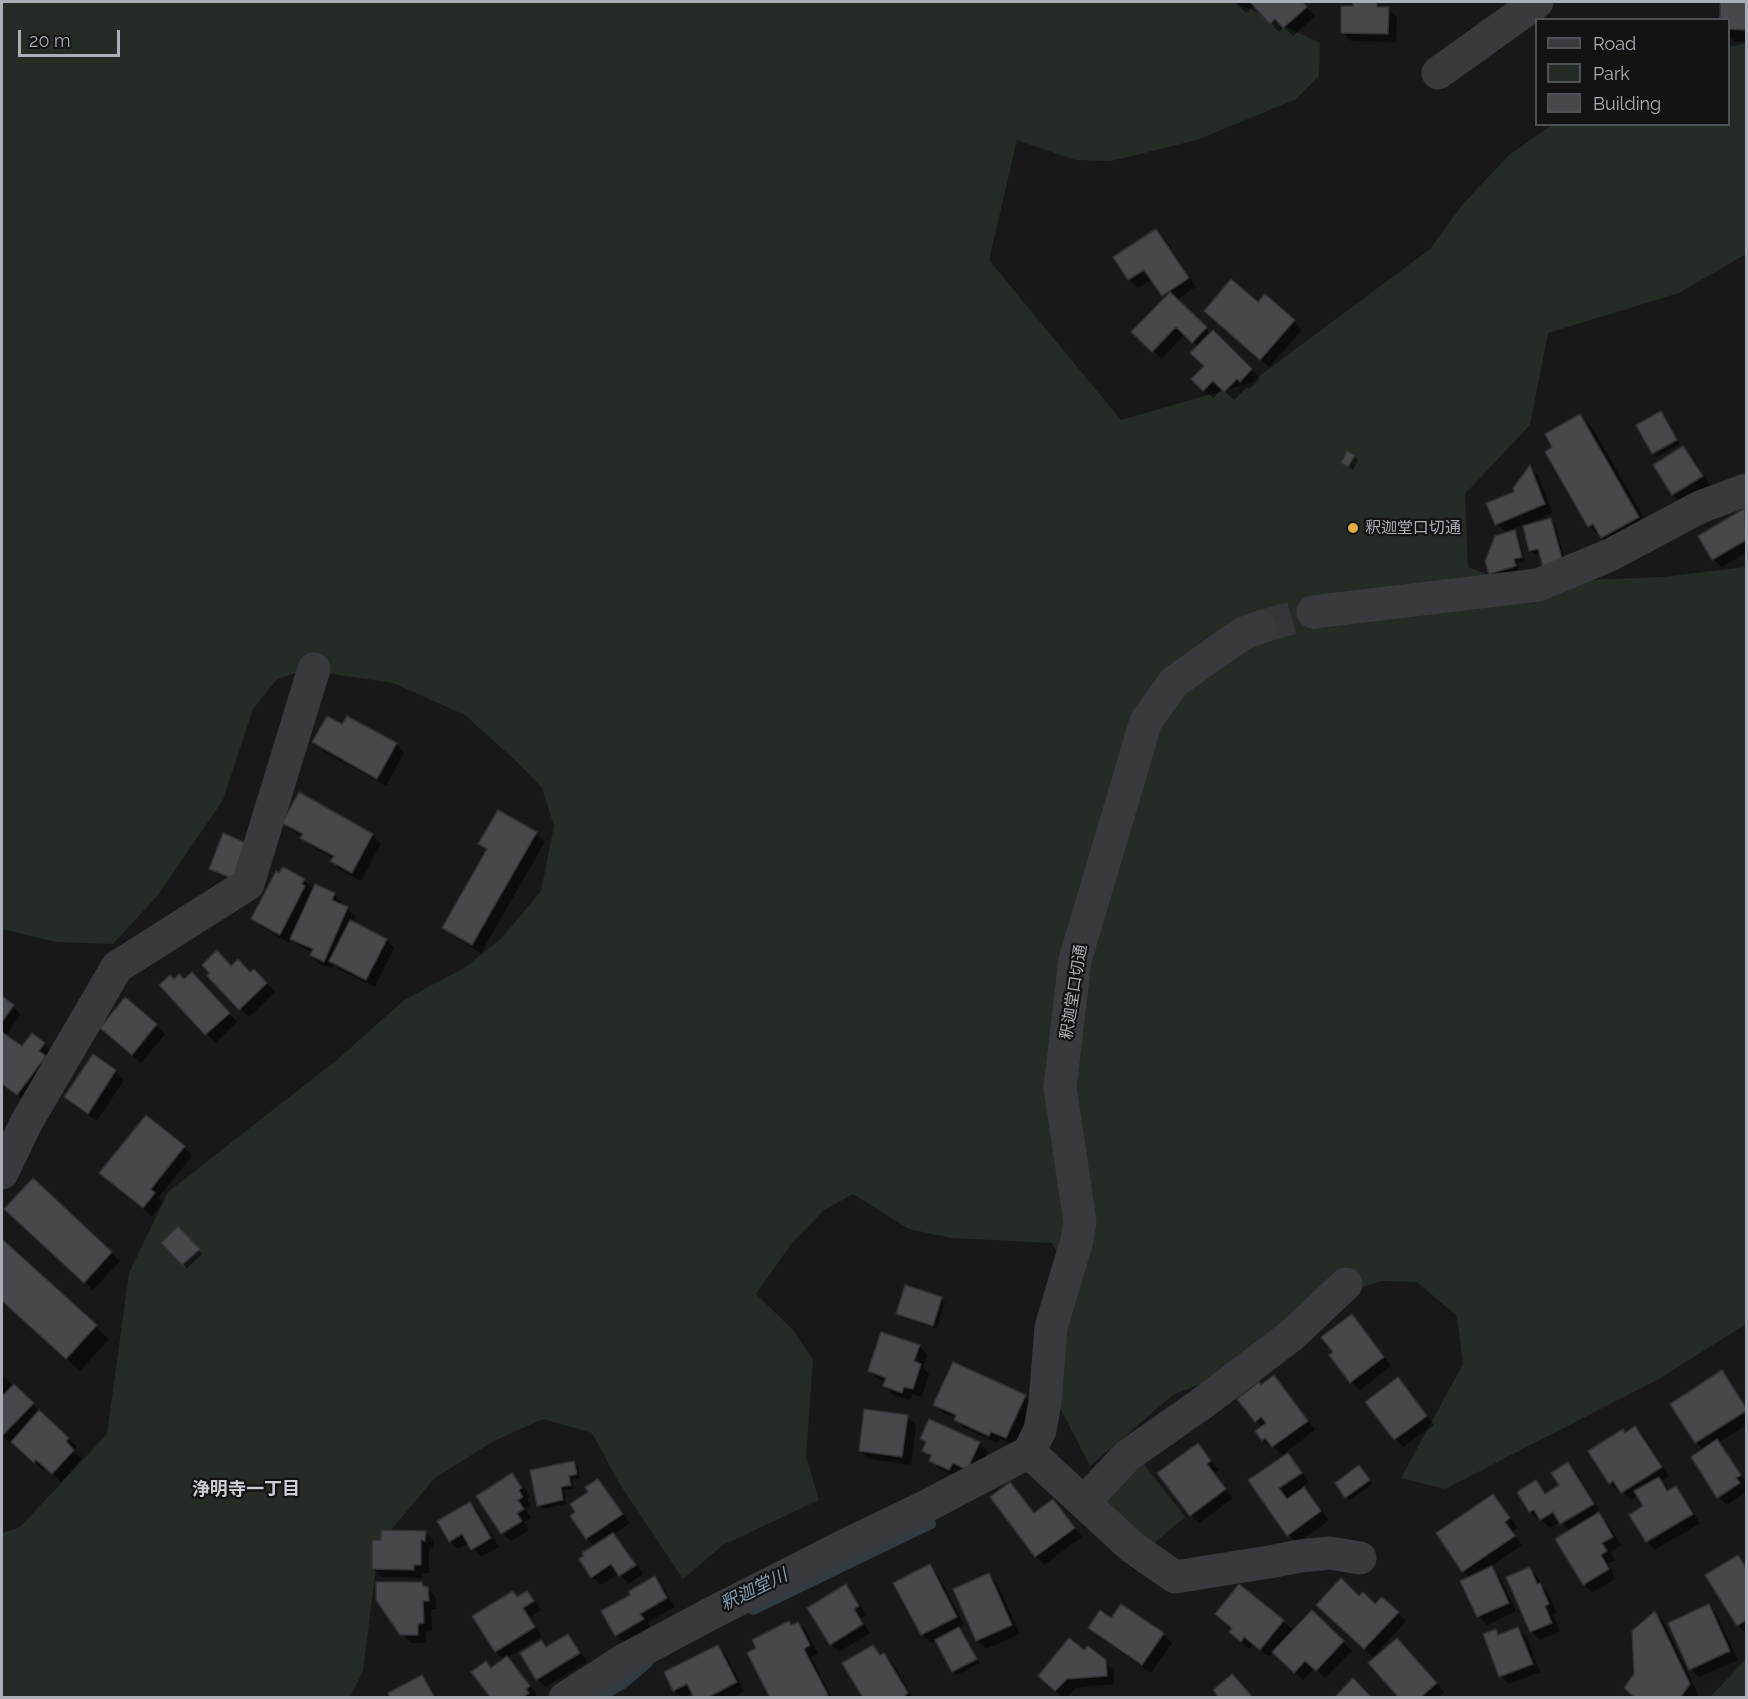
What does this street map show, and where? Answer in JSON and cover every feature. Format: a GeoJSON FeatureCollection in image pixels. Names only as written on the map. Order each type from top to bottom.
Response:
{"type":"FeatureCollection","features":[{"type":"Feature","properties":{"kind":"street"},"geometry":{"type":"LineString","coordinates":[[1438,73],[1537,2]]}},
{"type":"Feature","properties":{"kind":"street"},"geometry":{"type":"LineString","coordinates":[[1312,612],[1538,585],[1610,555],[1700,507],[1746,490]]}},
{"type":"Feature","properties":{"kind":"street","name":"釈迦堂口切通"},"geometry":{"type":"LineString","coordinates":[[1029,1452],[1040,1430],[1045,1402],[1051,1327],[1077,1240],[1080,1222],[1060,1087],[1075,960],[1146,721],[1174,682],[1242,634],[1260,627]]}},
{"type":"Feature","properties":{"kind":"street"},"geometry":{"type":"LineString","coordinates":[[2,1173],[26,1123],[117,967],[248,884],[314,669]]}},
{"type":"Feature","properties":{"kind":"street"},"geometry":{"type":"LineString","coordinates":[[1084,1502],[1126,1456],[1204,1402],[1292,1335],[1346,1284]]}},
{"type":"Feature","properties":{"kind":"street"},"geometry":{"type":"LineString","coordinates":[[565,1698],[624,1660],[712,1613],[923,1508],[1029,1452],[1132,1547],[1175,1577],[1300,1556],[1330,1553],[1360,1558]]}},
{"type":"Feature","properties":{"kind":"green space"},"geometry":{"type":"Polygon","coordinates":[[[2,2],[1235,2],[1320,43],[1319,76],[1296,99],[1197,140],[1111,161],[1075,160],[1017,140],[989,260],[1121,420],[1250,383],[1430,249],[1463,204],[1509,155],[1551,126],[1730,126],[1730,47],[1746,43],[1746,254],[1679,293],[1548,333],[1530,425],[1465,494],[1468,567],[1541,595],[1589,580],[1662,577],[1746,567],[1746,1324],[1659,1379],[1445,1489],[1401,1478],[1463,1364],[1457,1316],[1417,1282],[1381,1281],[1301,1308],[1218,1377],[1173,1395],[1090,1466],[1056,1400],[1061,1317],[1078,1293],[1052,1243],[951,1238],[909,1229],[853,1194],[823,1211],[792,1243],[756,1294],[793,1330],[813,1360],[806,1456],[819,1500],[723,1545],[683,1579],[619,1483],[592,1433],[543,1419],[492,1442],[434,1479],[379,1544],[363,1671],[350,1697],[2,1697],[2,1533],[20,1527],[107,1434],[129,1273],[168,1192],[338,1059],[404,1000],[464,968],[502,938],[541,891],[554,826],[542,788],[465,715],[393,683],[305,670],[277,679],[253,709],[223,800],[158,895],[113,944],[56,942],[2,929],[2,2]]]}},
{"type":"Feature","properties":{"kind":"green space"},"geometry":{"type":"Polygon","coordinates":[[[1140,1459],[1185,1517],[1152,1545],[1104,1499],[1140,1459]]]}},
{"type":"Feature","properties":{"kind":"green space"},"geometry":{"type":"Polygon","coordinates":[[[1746,1659],[1746,1697],[1710,1697],[1713,1694],[1746,1659]]]}},
{"type":"Feature","properties":{"kind":"building"},"geometry":{"type":"Polygon","coordinates":[[[1250,2],[1303,2],[1307,7],[1283,28],[1275,19],[1270,24],[1250,2]]]}},
{"type":"Feature","properties":{"kind":"building"},"geometry":{"type":"Polygon","coordinates":[[[1353,2],[1377,2],[1377,7],[1389,7],[1388,34],[1341,33],[1341,6],[1353,6],[1353,2]]]}},
{"type":"Feature","properties":{"kind":"building"},"geometry":{"type":"Polygon","coordinates":[[[1720,2],[1746,2],[1746,30],[1730,29],[1730,18],[1720,18],[1720,2]]]}},
{"type":"Feature","properties":{"kind":"building"},"geometry":{"type":"Polygon","coordinates":[[[1156,229],[1189,278],[1162,296],[1144,270],[1128,280],[1113,257],[1156,229]]]}},
{"type":"Feature","properties":{"kind":"building"},"geometry":{"type":"Polygon","coordinates":[[[1231,279],[1258,302],[1265,294],[1295,320],[1260,360],[1204,311],[1231,279]]]}},
{"type":"Feature","properties":{"kind":"building"},"geometry":{"type":"Polygon","coordinates":[[[1170,292],[1207,327],[1192,343],[1176,327],[1152,352],[1131,332],[1170,292]]]}},
{"type":"Feature","properties":{"kind":"building"},"geometry":{"type":"Polygon","coordinates":[[[1213,330],[1252,369],[1240,382],[1237,379],[1224,392],[1213,381],[1203,391],[1191,379],[1204,366],[1190,353],[1213,330]]]}},
{"type":"Feature","properties":{"kind":"building"},"geometry":{"type":"Polygon","coordinates":[[[1661,411],[1677,440],[1652,454],[1636,425],[1661,411]]]}},
{"type":"Feature","properties":{"kind":"building"},"geometry":{"type":"Polygon","coordinates":[[[1580,414],[1639,517],[1601,538],[1593,524],[1588,527],[1545,452],[1552,447],[1545,434],[1580,414]]]}},
{"type":"Feature","properties":{"kind":"building"},"geometry":{"type":"Polygon","coordinates":[[[1683,446],[1703,476],[1672,495],[1653,465],[1683,446]]]}},
{"type":"Feature","properties":{"kind":"building"},"geometry":{"type":"Polygon","coordinates":[[[1347,451],[1355,455],[1348,467],[1341,463],[1347,451]]]}},
{"type":"Feature","properties":{"kind":"building"},"geometry":{"type":"Polygon","coordinates":[[[1530,465],[1545,504],[1495,525],[1486,503],[1514,492],[1513,488],[1530,465]]]}},
{"type":"Feature","properties":{"kind":"building"},"geometry":{"type":"Polygon","coordinates":[[[1745,508],[1746,540],[1712,560],[1698,536],[1745,508]]]}},
{"type":"Feature","properties":{"kind":"building"},"geometry":{"type":"Polygon","coordinates":[[[1551,518],[1563,562],[1543,567],[1538,549],[1529,551],[1523,526],[1551,518]]]}},
{"type":"Feature","properties":{"kind":"building"},"geometry":{"type":"Polygon","coordinates":[[[1515,530],[1522,557],[1514,559],[1516,566],[1489,574],[1485,561],[1495,536],[1515,530]]]}},
{"type":"Feature","properties":{"kind":"building"},"geometry":{"type":"Polygon","coordinates":[[[327,716],[342,724],[347,716],[397,743],[377,779],[312,742],[327,716]]]}},
{"type":"Feature","properties":{"kind":"building"},"geometry":{"type":"Polygon","coordinates":[[[299,792],[373,834],[352,873],[330,861],[334,856],[300,838],[303,834],[282,823],[299,792]]]}},
{"type":"Feature","properties":{"kind":"building"},"geometry":{"type":"Polygon","coordinates":[[[498,810],[537,832],[472,945],[442,928],[487,849],[478,844],[498,810]]]}},
{"type":"Feature","properties":{"kind":"building"},"geometry":{"type":"Polygon","coordinates":[[[223,833],[248,844],[234,879],[209,869],[223,833]]]}},
{"type":"Feature","properties":{"kind":"building"},"geometry":{"type":"Polygon","coordinates":[[[283,867],[305,879],[302,884],[305,886],[280,935],[251,919],[276,871],[279,873],[283,867]]]}},
{"type":"Feature","properties":{"kind":"building"},"geometry":{"type":"Polygon","coordinates":[[[315,884],[335,893],[332,900],[348,907],[324,962],[310,955],[313,949],[290,939],[315,884]]]}},
{"type":"Feature","properties":{"kind":"building"},"geometry":{"type":"Polygon","coordinates":[[[350,920],[387,939],[366,980],[329,961],[350,920]]]}},
{"type":"Feature","properties":{"kind":"building"},"geometry":{"type":"Polygon","coordinates":[[[217,950],[231,966],[238,959],[250,972],[254,969],[267,983],[239,1010],[207,976],[209,973],[202,965],[217,950]]]}},
{"type":"Feature","properties":{"kind":"building"},"geometry":{"type":"Polygon","coordinates":[[[192,972],[230,1013],[205,1035],[159,985],[170,975],[174,979],[179,974],[184,979],[192,972]]]}},
{"type":"Feature","properties":{"kind":"building"},"geometry":{"type":"Polygon","coordinates":[[[2,996],[14,1005],[2,1022],[2,996]]]}},
{"type":"Feature","properties":{"kind":"building"},"geometry":{"type":"Polygon","coordinates":[[[125,997],[157,1024],[132,1055],[100,1028],[125,997]]]}},
{"type":"Feature","properties":{"kind":"building"},"geometry":{"type":"Polygon","coordinates":[[[2,1032],[22,1046],[32,1033],[45,1043],[39,1051],[46,1056],[17,1095],[2,1084],[2,1032]]]}},
{"type":"Feature","properties":{"kind":"building"},"geometry":{"type":"Polygon","coordinates":[[[93,1054],[116,1070],[88,1114],[64,1097],[93,1054]]]}},
{"type":"Feature","properties":{"kind":"building"},"geometry":{"type":"Polygon","coordinates":[[[146,1115],[185,1146],[151,1189],[155,1193],[143,1208],[99,1173],[146,1115]]]}},
{"type":"Feature","properties":{"kind":"building"},"geometry":{"type":"Polygon","coordinates":[[[33,1178],[112,1252],[84,1283],[4,1209],[33,1178]]]}},
{"type":"Feature","properties":{"kind":"building"},"geometry":{"type":"Polygon","coordinates":[[[178,1226],[200,1249],[182,1265],[161,1243],[178,1226]]]}},
{"type":"Feature","properties":{"kind":"building"},"geometry":{"type":"Polygon","coordinates":[[[2,1239],[97,1325],[66,1359],[2,1301],[2,1239]]]}},
{"type":"Feature","properties":{"kind":"building"},"geometry":{"type":"Polygon","coordinates":[[[905,1285],[942,1297],[933,1326],[896,1314],[905,1285]]]}},
{"type":"Feature","properties":{"kind":"building"},"geometry":{"type":"Polygon","coordinates":[[[1352,1314],[1384,1357],[1350,1383],[1329,1355],[1333,1352],[1321,1337],[1352,1314]]]}},
{"type":"Feature","properties":{"kind":"building"},"geometry":{"type":"Polygon","coordinates":[[[881,1332],[920,1345],[914,1361],[921,1364],[913,1389],[904,1387],[902,1393],[883,1386],[886,1378],[868,1371],[881,1332]]]}},
{"type":"Feature","properties":{"kind":"building"},"geometry":{"type":"Polygon","coordinates":[[[953,1362],[1026,1395],[1006,1438],[991,1432],[989,1436],[954,1420],[956,1415],[933,1405],[953,1362]]]}},
{"type":"Feature","properties":{"kind":"building"},"geometry":{"type":"Polygon","coordinates":[[[1722,1370],[1746,1411],[1695,1443],[1670,1404],[1722,1370]]]}},
{"type":"Feature","properties":{"kind":"building"},"geometry":{"type":"Polygon","coordinates":[[[1274,1375],[1308,1421],[1272,1447],[1265,1438],[1262,1441],[1255,1431],[1266,1423],[1261,1417],[1255,1422],[1237,1399],[1259,1382],[1261,1385],[1274,1375]]]}},
{"type":"Feature","properties":{"kind":"building"},"geometry":{"type":"Polygon","coordinates":[[[1398,1377],[1427,1416],[1394,1440],[1365,1402],[1398,1377]]]}},
{"type":"Feature","properties":{"kind":"building"},"geometry":{"type":"Polygon","coordinates":[[[14,1384],[34,1403],[2,1436],[2,1396],[14,1384]]]}},
{"type":"Feature","properties":{"kind":"building"},"geometry":{"type":"Polygon","coordinates":[[[864,1409],[908,1415],[902,1457],[859,1451],[864,1409]]]}},
{"type":"Feature","properties":{"kind":"building"},"geometry":{"type":"Polygon","coordinates":[[[39,1410],[69,1438],[66,1441],[74,1450],[52,1474],[36,1460],[34,1463],[11,1442],[39,1410]]]}},
{"type":"Feature","properties":{"kind":"building"},"geometry":{"type":"Polygon","coordinates":[[[929,1419],[980,1442],[967,1470],[953,1463],[949,1470],[929,1461],[931,1455],[922,1451],[926,1442],[920,1439],[929,1419]]]}},
{"type":"Feature","properties":{"kind":"building"},"geometry":{"type":"Polygon","coordinates":[[[1635,1426],[1662,1467],[1621,1493],[1613,1481],[1609,1484],[1588,1451],[1623,1429],[1625,1433],[1635,1426]]]}},
{"type":"Feature","properties":{"kind":"building"},"geometry":{"type":"Polygon","coordinates":[[[1717,1439],[1741,1475],[1736,1478],[1740,1483],[1717,1498],[1691,1457],[1717,1439]]]}},
{"type":"Feature","properties":{"kind":"building"},"geometry":{"type":"Polygon","coordinates":[[[1198,1443],[1211,1461],[1207,1464],[1226,1489],[1190,1516],[1157,1473],[1198,1443]]]}},
{"type":"Feature","properties":{"kind":"building"},"geometry":{"type":"Polygon","coordinates":[[[1288,1453],[1302,1473],[1279,1488],[1287,1499],[1304,1487],[1321,1511],[1287,1536],[1248,1480],[1288,1453]]]}},
{"type":"Feature","properties":{"kind":"building"},"geometry":{"type":"Polygon","coordinates":[[[574,1461],[577,1474],[569,1476],[571,1485],[561,1487],[563,1500],[537,1506],[530,1470],[574,1461]]]}},
{"type":"Feature","properties":{"kind":"building"},"geometry":{"type":"Polygon","coordinates":[[[1568,1462],[1594,1504],[1560,1524],[1553,1512],[1540,1520],[1534,1510],[1529,1512],[1517,1492],[1536,1480],[1545,1494],[1559,1485],[1551,1473],[1568,1462]]]}},
{"type":"Feature","properties":{"kind":"building"},"geometry":{"type":"Polygon","coordinates":[[[1359,1465],[1370,1480],[1345,1498],[1335,1483],[1359,1465]]]}},
{"type":"Feature","properties":{"kind":"building"},"geometry":{"type":"Polygon","coordinates":[[[512,1473],[522,1488],[519,1490],[523,1497],[518,1500],[524,1509],[517,1513],[522,1521],[501,1534],[476,1496],[512,1473]]]}},
{"type":"Feature","properties":{"kind":"building"},"geometry":{"type":"Polygon","coordinates":[[[1659,1477],[1667,1491],[1676,1486],[1693,1514],[1646,1542],[1629,1515],[1643,1506],[1634,1491],[1659,1477]]]}},
{"type":"Feature","properties":{"kind":"building"},"geometry":{"type":"Polygon","coordinates":[[[598,1479],[623,1514],[586,1539],[570,1516],[575,1512],[570,1504],[588,1492],[585,1487],[598,1479]]]}},
{"type":"Feature","properties":{"kind":"building"},"geometry":{"type":"Polygon","coordinates":[[[1010,1482],[1034,1513],[1053,1499],[1075,1528],[1035,1557],[990,1497],[1010,1482]]]}},
{"type":"Feature","properties":{"kind":"building"},"geometry":{"type":"Polygon","coordinates":[[[1493,1494],[1510,1518],[1505,1522],[1515,1536],[1462,1572],[1436,1533],[1493,1494]]]}},
{"type":"Feature","properties":{"kind":"building"},"geometry":{"type":"Polygon","coordinates":[[[470,1502],[491,1538],[471,1550],[462,1534],[449,1542],[437,1521],[470,1502]]]}},
{"type":"Feature","properties":{"kind":"building"},"geometry":{"type":"Polygon","coordinates":[[[1599,1512],[1613,1537],[1602,1543],[1607,1551],[1601,1555],[1609,1569],[1583,1585],[1555,1539],[1599,1512]]]}},
{"type":"Feature","properties":{"kind":"building"},"geometry":{"type":"Polygon","coordinates":[[[381,1530],[426,1531],[425,1541],[421,1540],[421,1565],[414,1565],[414,1570],[372,1569],[372,1540],[381,1540],[381,1530]]]}},
{"type":"Feature","properties":{"kind":"building"},"geometry":{"type":"Polygon","coordinates":[[[613,1533],[636,1565],[619,1576],[611,1564],[591,1578],[579,1559],[584,1556],[582,1553],[613,1533]]]}},
{"type":"Feature","properties":{"kind":"building"},"geometry":{"type":"Polygon","coordinates":[[[1738,1555],[1746,1568],[1746,1620],[1737,1626],[1705,1575],[1738,1555]]]}},
{"type":"Feature","properties":{"kind":"building"},"geometry":{"type":"Polygon","coordinates":[[[930,1564],[957,1617],[921,1635],[893,1583],[930,1564]]]}},
{"type":"Feature","properties":{"kind":"building"},"geometry":{"type":"Polygon","coordinates":[[[1492,1566],[1509,1603],[1477,1617],[1460,1581],[1492,1566]]]}},
{"type":"Feature","properties":{"kind":"building"},"geometry":{"type":"Polygon","coordinates":[[[1530,1567],[1549,1604],[1545,1606],[1552,1623],[1530,1632],[1506,1577],[1530,1567]]]}},
{"type":"Feature","properties":{"kind":"building"},"geometry":{"type":"Polygon","coordinates":[[[989,1573],[1012,1625],[976,1641],[953,1589],[989,1573]]]}},
{"type":"Feature","properties":{"kind":"building"},"geometry":{"type":"Polygon","coordinates":[[[655,1576],[667,1598],[640,1614],[644,1619],[615,1636],[601,1611],[630,1595],[629,1591],[655,1576]]]}},
{"type":"Feature","properties":{"kind":"building"},"geometry":{"type":"Polygon","coordinates":[[[1341,1578],[1359,1596],[1363,1592],[1375,1604],[1382,1597],[1399,1612],[1364,1649],[1316,1605],[1341,1578]]]}},
{"type":"Feature","properties":{"kind":"building"},"geometry":{"type":"Polygon","coordinates":[[[376,1582],[422,1582],[423,1586],[428,1587],[429,1601],[423,1601],[424,1623],[418,1624],[418,1635],[400,1635],[376,1600],[376,1582]]]}},
{"type":"Feature","properties":{"kind":"building"},"geometry":{"type":"Polygon","coordinates":[[[846,1584],[859,1606],[854,1609],[863,1624],[830,1645],[807,1608],[846,1584]]]}},
{"type":"Feature","properties":{"kind":"building"},"geometry":{"type":"Polygon","coordinates":[[[1239,1584],[1284,1620],[1260,1650],[1244,1637],[1241,1642],[1229,1632],[1232,1628],[1215,1614],[1239,1584]]]}},
{"type":"Feature","properties":{"kind":"building"},"geometry":{"type":"Polygon","coordinates":[[[513,1591],[517,1597],[527,1591],[534,1601],[523,1608],[535,1627],[495,1652],[472,1616],[513,1591]]]}},
{"type":"Feature","properties":{"kind":"building"},"geometry":{"type":"Polygon","coordinates":[[[1121,1604],[1164,1633],[1142,1665],[1088,1628],[1100,1610],[1111,1618],[1121,1604]]]}},
{"type":"Feature","properties":{"kind":"building"},"geometry":{"type":"Polygon","coordinates":[[[1709,1604],[1730,1651],[1689,1670],[1668,1623],[1709,1604]]]}},
{"type":"Feature","properties":{"kind":"building"},"geometry":{"type":"Polygon","coordinates":[[[1312,1610],[1344,1641],[1316,1671],[1305,1661],[1294,1673],[1272,1652],[1312,1610]]]}},
{"type":"Feature","properties":{"kind":"building"},"geometry":{"type":"Polygon","coordinates":[[[1655,1611],[1690,1684],[1680,1698],[1635,1698],[1624,1688],[1634,1674],[1632,1631],[1655,1611]]]}},
{"type":"Feature","properties":{"kind":"building"},"geometry":{"type":"Polygon","coordinates":[[[789,1621],[791,1625],[798,1622],[810,1645],[804,1649],[828,1695],[824,1698],[770,1698],[747,1653],[756,1648],[752,1640],[789,1621]]]}},
{"type":"Feature","properties":{"kind":"building"},"geometry":{"type":"Polygon","coordinates":[[[959,1627],[977,1659],[952,1672],[935,1640],[959,1627]]]}},
{"type":"Feature","properties":{"kind":"building"},"geometry":{"type":"Polygon","coordinates":[[[1518,1627],[1533,1664],[1499,1677],[1483,1634],[1496,1629],[1498,1635],[1518,1627]]]}},
{"type":"Feature","properties":{"kind":"building"},"geometry":{"type":"Polygon","coordinates":[[[568,1634],[580,1653],[536,1680],[520,1653],[541,1640],[546,1647],[568,1634]]]}},
{"type":"Feature","properties":{"kind":"building"},"geometry":{"type":"Polygon","coordinates":[[[1069,1638],[1084,1650],[1088,1646],[1106,1660],[1107,1676],[1067,1679],[1055,1691],[1038,1676],[1069,1638]]]}},
{"type":"Feature","properties":{"kind":"building"},"geometry":{"type":"Polygon","coordinates":[[[1397,1638],[1437,1683],[1420,1698],[1399,1698],[1368,1663],[1397,1638]]]}},
{"type":"Feature","properties":{"kind":"building"},"geometry":{"type":"Polygon","coordinates":[[[718,1645],[737,1682],[707,1698],[694,1698],[687,1684],[673,1691],[664,1672],[718,1645]]]}},
{"type":"Feature","properties":{"kind":"building"},"geometry":{"type":"Polygon","coordinates":[[[873,1645],[880,1655],[884,1653],[908,1693],[905,1695],[907,1698],[863,1698],[842,1663],[873,1645]]]}},
{"type":"Feature","properties":{"kind":"building"},"geometry":{"type":"Polygon","coordinates":[[[507,1656],[530,1686],[526,1689],[529,1693],[522,1698],[491,1698],[471,1672],[486,1661],[491,1668],[507,1656]]]}},
{"type":"Feature","properties":{"kind":"building"},"geometry":{"type":"Polygon","coordinates":[[[1232,1674],[1251,1695],[1250,1698],[1219,1698],[1213,1690],[1232,1674]]]}},
{"type":"Feature","properties":{"kind":"building"},"geometry":{"type":"Polygon","coordinates":[[[422,1675],[435,1698],[390,1698],[388,1693],[422,1675]]]}},
{"type":"Feature","properties":{"kind":"building"},"geometry":{"type":"Polygon","coordinates":[[[1353,1678],[1372,1698],[1334,1698],[1353,1678]]]}},
{"type":"Feature","properties":{"kind":"waterway","name":"釈迦堂川"},"geometry":{"type":"LineString","coordinates":[[753,1610],[931,1524]]}},
{"type":"Feature","properties":{"kind":"waterway","name":"釈迦堂川"},"geometry":{"type":"LineString","coordinates":[[599,1698],[623,1684],[648,1663]]}},
{"type":"Feature","properties":{"kind":"tunnel"},"geometry":{"type":"LineString","coordinates":[[1260,627],[1313,612]]}},
{"type":"Feature","properties":{"kind":"place","name":"釈迦堂口切通"},"geometry":{"type":"Point","coordinates":[1353,528]}},
{"type":"Feature","properties":{"kind":"district","name":"浄明寺一丁目"},"geometry":{"type":"Point","coordinates":[246,1490]}}]}
